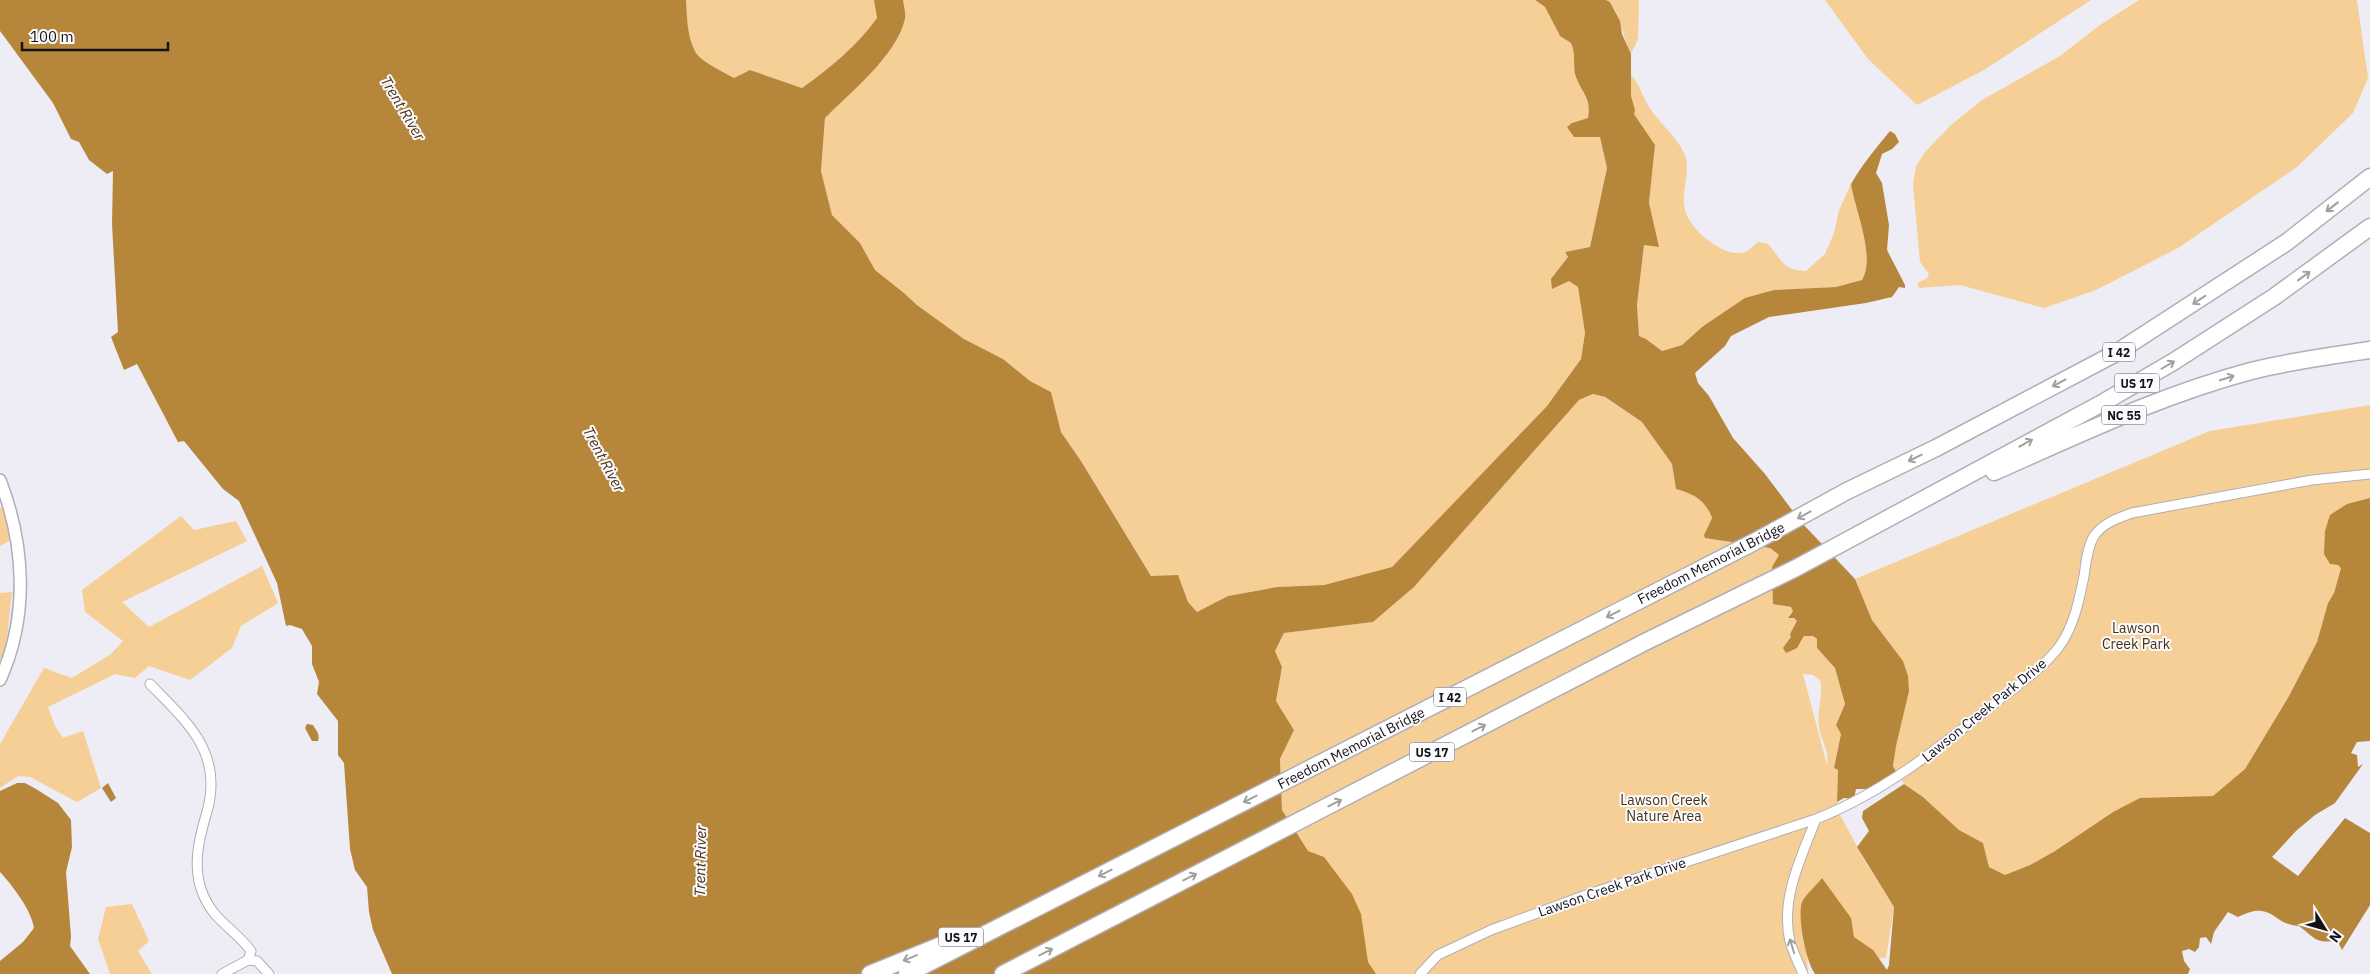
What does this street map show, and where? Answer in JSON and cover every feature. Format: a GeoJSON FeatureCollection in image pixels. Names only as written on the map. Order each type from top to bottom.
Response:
{"type":"FeatureCollection","features":[{"type":"Feature","properties":{"kind":"highway","name":"Freedom Memorial Bridge"},"geometry":{"type":"LineString","coordinates":[[907,974],[1777,530],[1847,491],[1936,448],[2116,354],[2287,242],[2370,177]]}},
{"type":"Feature","properties":{"kind":"highway","name":"US 17"},"geometry":{"type":"LineString","coordinates":[[1003,974],[1645,642],[1796,568],[2104,402],[2173,362],[2274,297],[2370,226]]}},
{"type":"Feature","properties":{"kind":"highway","name":"NC 55"},"geometry":{"type":"LineString","coordinates":[[1891,517],[2127,413],[2195,388],[2276,365],[2370,350]]}},
{"type":"Feature","properties":{"kind":"highway","name":"US 17"},"geometry":{"type":"LineString","coordinates":[[870,974],[1053,900]]}},
{"type":"Feature","properties":{"kind":"street","name":"Lawson Creek Park Drive"},"geometry":{"type":"LineString","coordinates":[[1420,974],[1438,955],[1491,930],[1586,895],[1816,819],[1850,806],[1905,772],[2030,674],[2058,648],[2072,624],[2080,600],[2087,554],[2094,536],[2110,521],[2132,514],[2312,480],[2370,474]]}},
{"type":"Feature","properties":{"kind":"street"},"geometry":{"type":"LineString","coordinates":[[0,480],[16,529],[21,577],[17,626],[0,680]]}},
{"type":"Feature","properties":{"kind":"street"},"geometry":{"type":"LineString","coordinates":[[150,684],[193,729],[206,752],[210,764],[211,790],[198,848],[198,877],[205,898],[214,913],[251,951],[248,960]]}},
{"type":"Feature","properties":{"kind":"street"},"geometry":{"type":"LineString","coordinates":[[1802,974],[1790,942],[1787,907],[1794,875],[1816,819]]}},
{"type":"Feature","properties":{"kind":"street"},"geometry":{"type":"LineString","coordinates":[[222,974],[248,960],[257,961],[269,974]]}},
{"type":"Feature","properties":{"kind":"green space"},"geometry":{"type":"Polygon","coordinates":[[[686,0],[874,0],[877,18],[842,56],[802,88],[750,70],[734,78],[701,59],[697,55],[690,39],[686,0]]]}},
{"type":"Feature","properties":{"kind":"green space"},"geometry":{"type":"Polygon","coordinates":[[[903,0],[1535,0],[1545,7],[1560,36],[1571,43],[1575,74],[1589,105],[1589,118],[1572,123],[1574,137],[1600,137],[1607,168],[1590,247],[1565,252],[1568,257],[1564,262],[1569,281],[1578,287],[1585,333],[1581,359],[1547,406],[1392,567],[1324,585],[1277,587],[1228,596],[1197,612],[1188,602],[1178,576],[1151,576],[1081,461],[1061,432],[1051,392],[1030,381],[1003,359],[964,339],[917,305],[875,270],[860,243],[832,215],[821,171],[825,118],[871,73],[893,46],[905,19],[903,0]]]}},
{"type":"Feature","properties":{"kind":"green space"},"geometry":{"type":"Polygon","coordinates":[[[1606,0],[1639,0],[1638,39],[1631,54],[1614,9],[1606,0]]]}},
{"type":"Feature","properties":{"kind":"green space"},"geometry":{"type":"Polygon","coordinates":[[[1825,0],[2091,0],[1984,70],[1917,105],[1868,59],[1825,0]]]}},
{"type":"Feature","properties":{"kind":"green space"},"geometry":{"type":"Polygon","coordinates":[[[2139,0],[2357,0],[2368,78],[2353,113],[2297,167],[2178,248],[2096,290],[2044,308],[1960,285],[1919,288],[1917,283],[1927,278],[1929,274],[1920,262],[1913,184],[1916,166],[1926,151],[1951,125],[1982,100],[2060,56],[2100,25],[2139,0]]]}},
{"type":"Feature","properties":{"kind":"green space"},"geometry":{"type":"Polygon","coordinates":[[[1631,75],[1649,107],[1684,153],[1687,167],[1684,196],[1685,210],[1693,226],[1700,233],[1716,246],[1734,253],[1742,253],[1758,242],[1768,244],[1784,264],[1792,269],[1806,271],[1825,254],[1834,233],[1839,210],[1851,184],[1866,246],[1866,270],[1862,280],[1836,287],[1774,290],[1702,327],[1682,345],[1662,351],[1646,339],[1639,337],[1637,305],[1644,245],[1658,246],[1649,203],[1655,145],[1634,114],[1631,96],[1631,75]]]}},
{"type":"Feature","properties":{"kind":"green space","name":"Lawson Creek Nature Area"},"geometry":{"type":"Polygon","coordinates":[[[1593,394],[1604,397],[1642,422],[1672,464],[1676,489],[1698,498],[1706,506],[1712,518],[1704,535],[1705,538],[1770,548],[1780,556],[1781,605],[1791,607],[1793,611],[1789,615],[1797,621],[1801,643],[1804,636],[1813,636],[1817,639],[1817,648],[1835,668],[1845,704],[1836,725],[1841,734],[1834,768],[1838,770],[1837,802],[1839,813],[1865,861],[1894,907],[1886,958],[1864,959],[1823,942],[1807,959],[1808,974],[1351,974],[1282,810],[1280,759],[1294,730],[1276,701],[1282,667],[1275,651],[1284,633],[1373,622],[1414,587],[1579,400],[1593,394]],[[1803,674],[1827,765],[1826,749],[1818,721],[1821,686],[1820,680],[1813,675],[1803,674]]]}},
{"type":"Feature","properties":{"kind":"green space","name":"Lawson Creek Park"},"geometry":{"type":"Polygon","coordinates":[[[2370,405],[2370,498],[2365,499],[2338,565],[2341,568],[2334,593],[2328,603],[2317,642],[2289,696],[2245,769],[2213,796],[2179,798],[2113,812],[2055,851],[2030,865],[2005,875],[1989,867],[1983,843],[1959,830],[1923,797],[1904,784],[1893,766],[1903,661],[1872,620],[1855,579],[2210,431],[2370,405]]]}},
{"type":"Feature","properties":{"kind":"green space"},"geometry":{"type":"Polygon","coordinates":[[[3,507],[10,526],[9,541],[0,546],[0,508],[3,507]]]}},
{"type":"Feature","properties":{"kind":"green space"},"geometry":{"type":"Polygon","coordinates":[[[181,516],[194,530],[236,521],[247,541],[122,602],[149,627],[262,566],[278,603],[241,626],[232,648],[190,680],[149,666],[135,678],[115,674],[48,707],[55,726],[63,738],[83,731],[101,788],[77,802],[30,777],[18,776],[0,788],[0,744],[44,668],[72,678],[111,654],[123,641],[85,612],[82,590],[181,516]]]}},
{"type":"Feature","properties":{"kind":"green space"},"geometry":{"type":"Polygon","coordinates":[[[12,592],[6,647],[0,660],[0,593],[12,592]]]}},
{"type":"Feature","properties":{"kind":"green space"},"geometry":{"type":"Polygon","coordinates":[[[132,904],[149,941],[138,951],[152,974],[110,974],[98,939],[106,907],[132,904]]]}},
{"type":"Feature","properties":{"kind":"water","name":"Trent River"},"geometry":{"type":"Polygon","coordinates":[[[0,0],[686,0],[690,39],[697,55],[701,59],[734,78],[750,70],[802,88],[842,56],[869,28],[877,18],[874,0],[903,0],[905,19],[893,46],[871,73],[825,118],[821,171],[832,215],[860,243],[875,270],[917,305],[964,339],[1003,359],[1030,381],[1051,392],[1061,432],[1081,461],[1151,576],[1178,575],[1188,602],[1197,612],[1228,596],[1277,587],[1324,585],[1392,567],[1547,406],[1581,359],[1585,333],[1578,287],[1569,281],[1552,289],[1551,279],[1568,257],[1565,252],[1590,247],[1607,168],[1600,137],[1574,137],[1567,127],[1572,123],[1588,118],[1587,100],[1575,74],[1571,43],[1560,36],[1545,7],[1535,0],[1606,0],[1610,2],[1620,21],[1622,34],[1631,54],[1631,96],[1635,110],[1634,114],[1655,145],[1649,203],[1659,247],[1644,245],[1637,305],[1639,336],[1662,351],[1682,345],[1702,327],[1745,298],[1774,290],[1836,287],[1862,280],[1866,270],[1866,246],[1851,184],[1864,163],[1890,131],[1895,134],[1899,142],[1892,149],[1882,154],[1876,173],[1882,183],[1889,225],[1887,250],[1905,288],[1899,287],[1892,297],[1866,303],[1769,317],[1731,336],[1725,346],[1695,373],[1698,383],[1709,396],[1733,438],[1765,474],[1801,522],[1855,579],[1872,620],[1903,661],[1908,676],[1909,691],[1893,766],[1897,773],[1870,789],[1856,789],[1854,799],[1844,798],[1837,802],[1838,770],[1834,768],[1841,734],[1836,725],[1845,704],[1835,668],[1817,648],[1817,639],[1813,636],[1804,636],[1797,648],[1786,653],[1783,648],[1791,637],[1790,634],[1797,621],[1794,618],[1788,618],[1793,611],[1791,607],[1773,604],[1772,567],[1779,555],[1770,548],[1705,538],[1704,535],[1712,518],[1706,506],[1698,498],[1676,489],[1672,464],[1642,422],[1605,397],[1593,394],[1579,400],[1414,587],[1373,622],[1284,633],[1275,651],[1282,667],[1276,701],[1294,730],[1280,759],[1282,810],[1308,851],[1324,857],[1352,894],[1361,914],[1368,962],[1376,974],[392,974],[373,930],[367,887],[355,870],[350,849],[344,763],[338,755],[338,721],[317,694],[319,682],[312,664],[312,646],[302,629],[290,625],[286,626],[277,583],[239,501],[223,489],[184,441],[178,442],[137,364],[124,370],[111,337],[118,332],[112,224],[113,171],[107,174],[89,160],[79,142],[71,139],[53,103],[0,31],[0,0]]]}},
{"type":"Feature","properties":{"kind":"water"},"geometry":{"type":"Polygon","coordinates":[[[2370,498],[2370,741],[2357,742],[2351,753],[2357,755],[2358,767],[2363,764],[2335,803],[2315,815],[2296,831],[2272,857],[2298,876],[2345,818],[2370,833],[2370,905],[2342,950],[2337,940],[2320,941],[2299,926],[2290,925],[2266,912],[2250,912],[2238,917],[2228,912],[2214,932],[2211,944],[2206,937],[2200,938],[2199,947],[2195,952],[2189,949],[2182,951],[2184,961],[2190,969],[2188,974],[1815,974],[1808,960],[1802,928],[1801,909],[1804,899],[1822,878],[1851,918],[1854,937],[1873,950],[1887,970],[1894,907],[1857,847],[1869,831],[1862,818],[1863,811],[1904,784],[1923,797],[1959,830],[1983,843],[1989,867],[2005,875],[2030,865],[2055,851],[2113,812],[2140,798],[2213,796],[2245,769],[2289,696],[2317,642],[2328,603],[2334,593],[2341,568],[2338,565],[2330,564],[2324,554],[2325,531],[2330,515],[2347,504],[2370,498]]]}},
{"type":"Feature","properties":{"kind":"water"},"geometry":{"type":"Polygon","coordinates":[[[307,724],[313,725],[318,735],[318,741],[312,741],[305,728],[307,724]]]}},
{"type":"Feature","properties":{"kind":"water"},"geometry":{"type":"Polygon","coordinates":[[[17,783],[25,783],[58,803],[71,820],[72,847],[66,872],[70,946],[90,974],[0,974],[0,961],[23,942],[34,928],[26,906],[0,872],[0,791],[17,783]]]}},
{"type":"Feature","properties":{"kind":"water"},"geometry":{"type":"Polygon","coordinates":[[[108,783],[116,798],[111,802],[102,788],[108,783]]]}}]}
